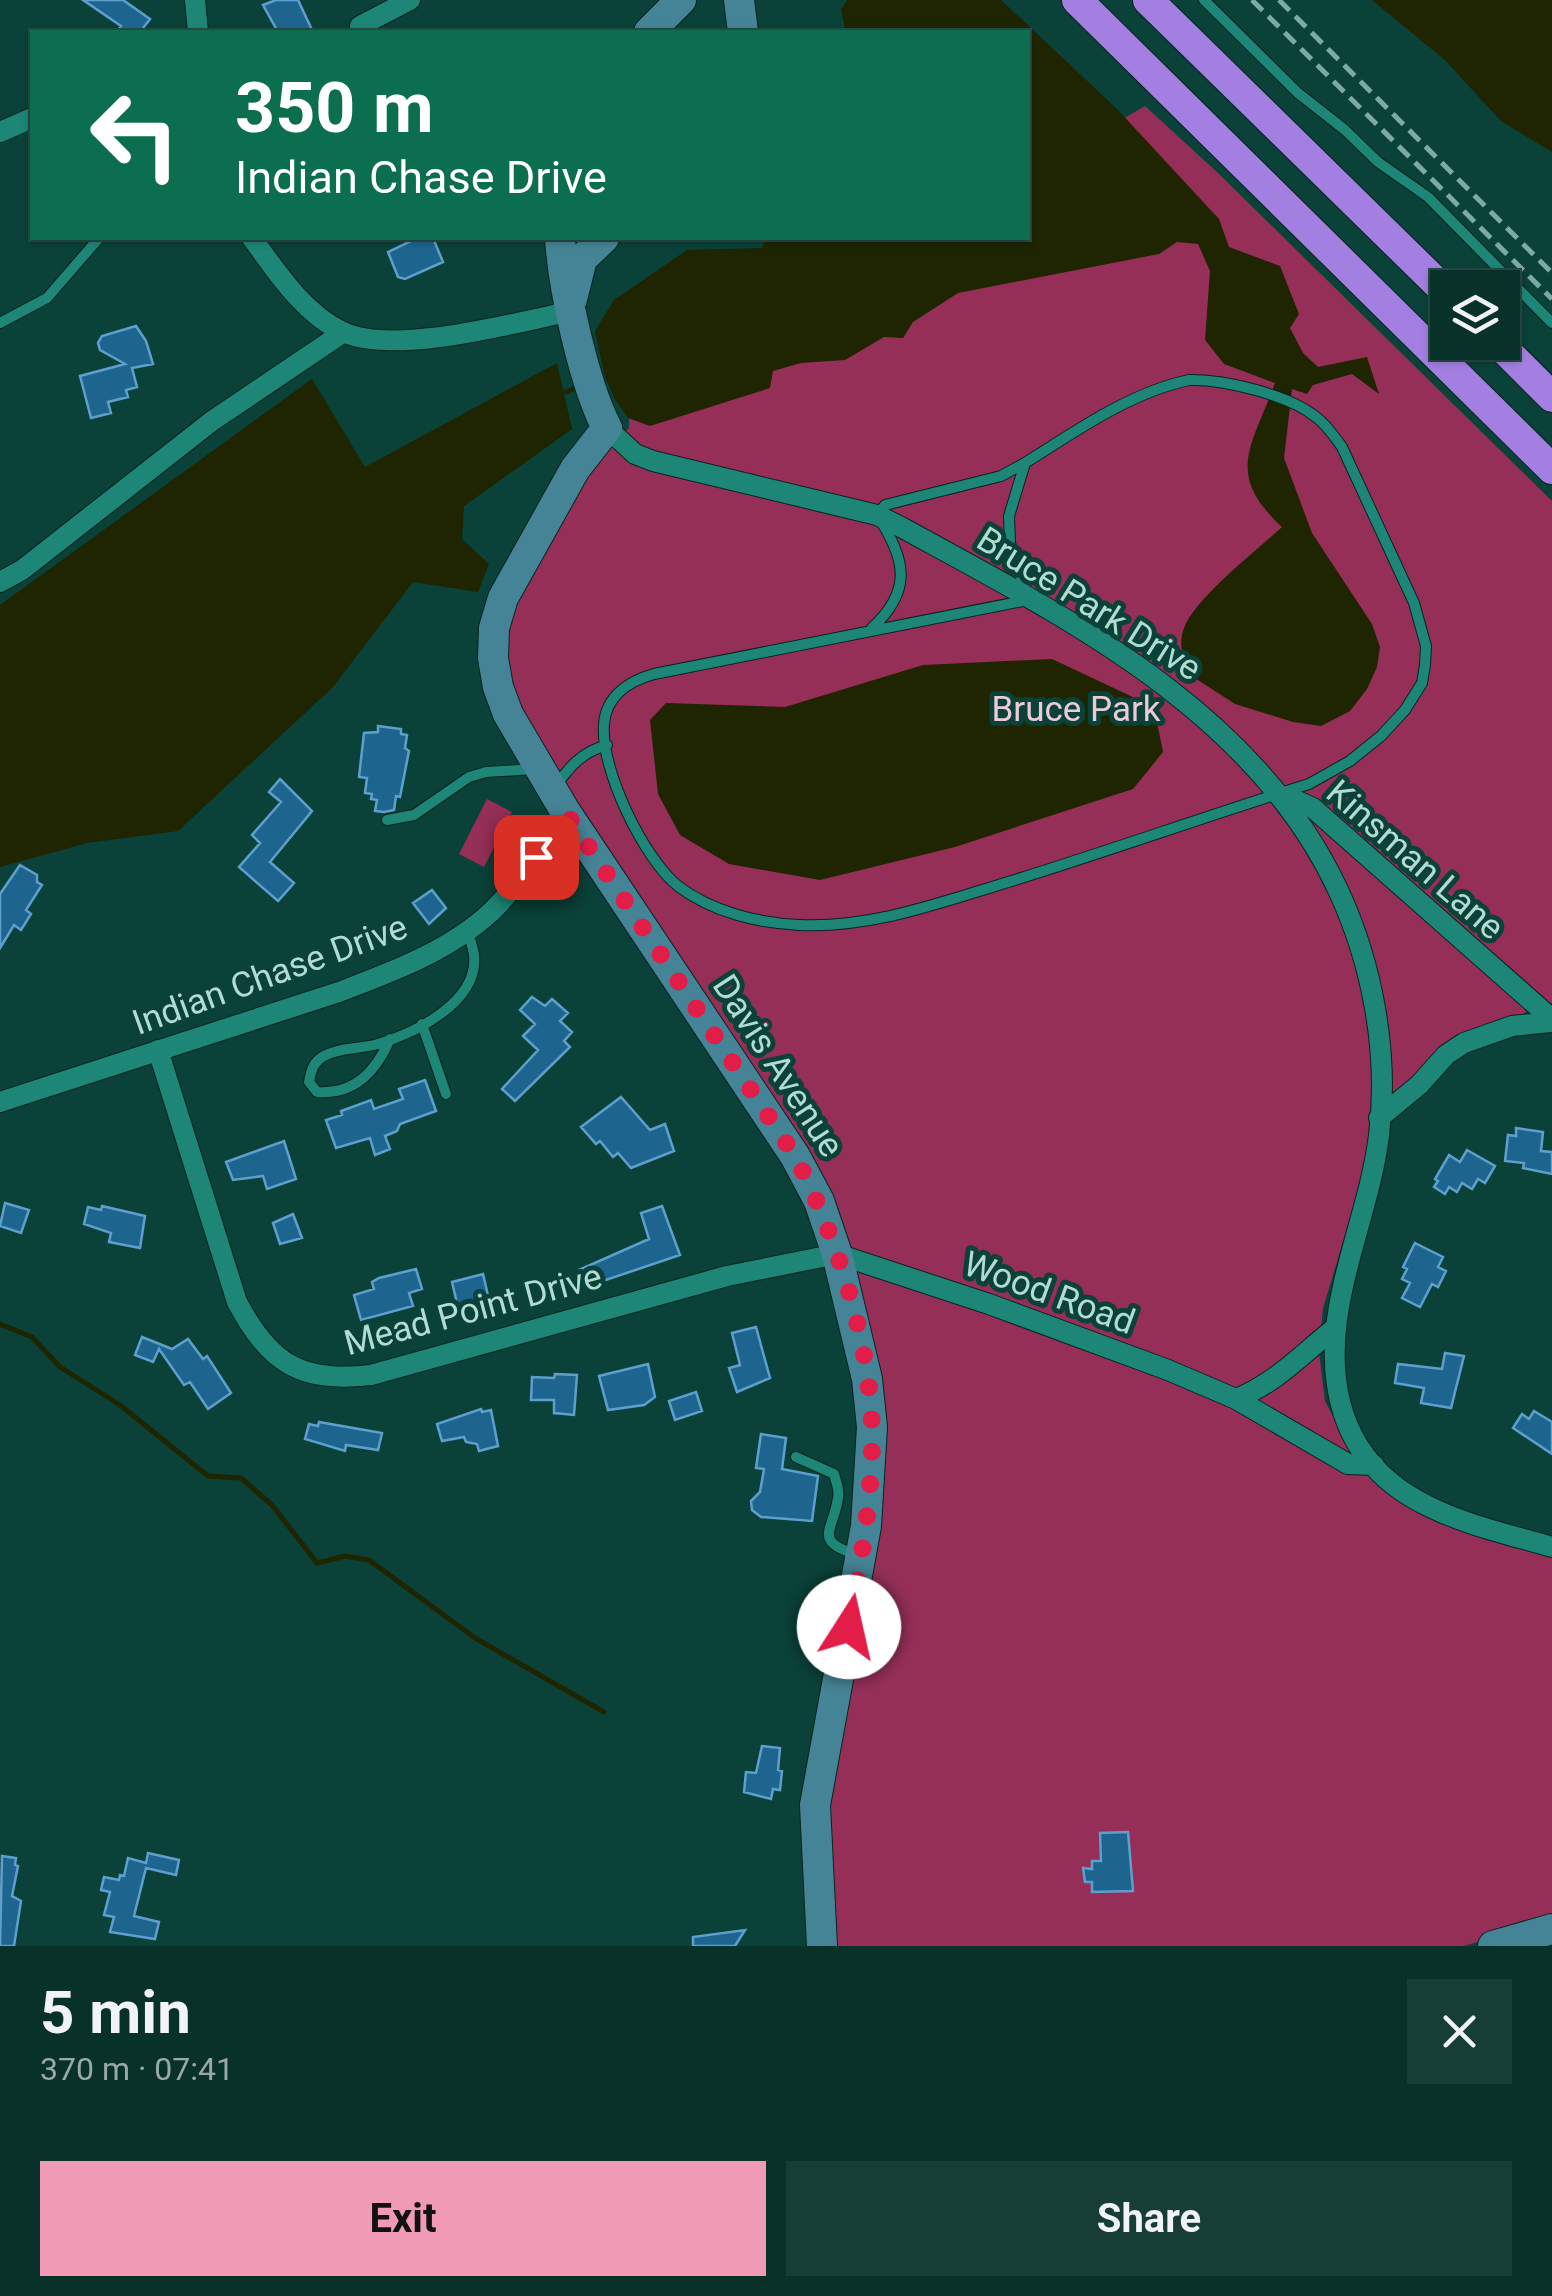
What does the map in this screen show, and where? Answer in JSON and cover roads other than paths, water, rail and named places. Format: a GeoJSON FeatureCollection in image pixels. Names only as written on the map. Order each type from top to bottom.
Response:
{"type":"FeatureCollection","features":[{"type":"Feature","properties":{"kind":"highway"},"geometry":{"type":"LineString","coordinates":[[1076,0],[1552,469]]}},
{"type":"Feature","properties":{"kind":"highway"},"geometry":{"type":"LineString","coordinates":[[1148,0],[1430,276]]}},
{"type":"Feature","properties":{"kind":"highway"},"geometry":{"type":"LineString","coordinates":[[1515,360],[1552,396]]}},
{"type":"Feature","properties":{"kind":"main road"},"geometry":{"type":"LineString","coordinates":[[651,30],[682,0]]}},
{"type":"Feature","properties":{"kind":"main road"},"geometry":{"type":"LineString","coordinates":[[740,0],[744,30]]}},
{"type":"Feature","properties":{"kind":"main road"},"geometry":{"type":"LineString","coordinates":[[560,240],[562,268],[602,420]]}},
{"type":"Feature","properties":{"kind":"main road"},"geometry":{"type":"LineString","coordinates":[[574,318],[582,260],[602,240]]}},
{"type":"Feature","properties":{"kind":"main road","name":"Davis Avenue"},"geometry":{"type":"LineString","coordinates":[[602,420],[502,598],[494,628],[493,658],[508,714],[553,790],[795,1156],[819,1201],[837,1254],[864,1362],[872,1426],[869,1499],[861,1556],[815,1805],[822,1946]]}},
{"type":"Feature","properties":{"kind":"main road"},"geometry":{"type":"LineString","coordinates":[[1492,1946],[1552,1928]]}},
{"type":"Feature","properties":{"kind":"street"},"geometry":{"type":"LineString","coordinates":[[195,0],[198,30]]}},
{"type":"Feature","properties":{"kind":"street"},"geometry":{"type":"LineString","coordinates":[[360,26],[410,0]]}},
{"type":"Feature","properties":{"kind":"street"},"geometry":{"type":"LineString","coordinates":[[0,132],[30,119]]}},
{"type":"Feature","properties":{"kind":"street"},"geometry":{"type":"LineString","coordinates":[[254,240],[316,314],[344,332],[398,340],[574,318]]}},
{"type":"Feature","properties":{"kind":"street"},"geometry":{"type":"LineString","coordinates":[[0,582],[22,570],[212,422],[344,332]]}},
{"type":"Feature","properties":{"kind":"street","name":"Bruce Park Drive"},"geometry":{"type":"LineString","coordinates":[[602,420],[635,454],[652,461],[876,515],[1114,650],[1233,743],[1279,793],[1300,820],[1351,920],[1367,969],[1381,1068],[1374,1162],[1335,1328],[1332,1362],[1340,1406],[1374,1465],[1427,1506],[1552,1547]]}},
{"type":"Feature","properties":{"kind":"street","name":"Indian Chase Drive"},"geometry":{"type":"LineString","coordinates":[[0,1102],[212,1036],[394,971],[467,931],[505,897],[553,790]]}},
{"type":"Feature","properties":{"kind":"street","name":"Kinsman Lane"},"geometry":{"type":"LineString","coordinates":[[1279,793],[1312,808],[1552,1020]]}},
{"type":"Feature","properties":{"kind":"street","name":"Kinsman Lane"},"geometry":{"type":"LineString","coordinates":[[1379,1118],[1464,1042],[1512,1026],[1552,1020]]}},
{"type":"Feature","properties":{"kind":"street","name":"Mead Point Drive"},"geometry":{"type":"LineString","coordinates":[[158,1050],[237,1302],[250,1328],[282,1362],[296,1370],[336,1379],[371,1376],[727,1276],[837,1254]]}},
{"type":"Feature","properties":{"kind":"street","name":"Wood Road"},"geometry":{"type":"LineString","coordinates":[[837,1254],[989,1304],[1236,1398],[1348,1464],[1374,1465]]}},
{"type":"Feature","properties":{"kind":"street"},"geometry":{"type":"LineString","coordinates":[[1236,1398],[1290,1369],[1335,1328]]}},
{"type":"Feature","properties":{"kind":"lane"},"geometry":{"type":"LineString","coordinates":[[1204,0],[1298,93],[1378,162],[1428,197],[1552,323]]}},
{"type":"Feature","properties":{"kind":"lane"},"geometry":{"type":"LineString","coordinates":[[0,323],[47,298],[97,240]]}},
{"type":"Feature","properties":{"kind":"lane"},"geometry":{"type":"LineString","coordinates":[[872,629],[897,601],[900,562],[892,538],[876,515],[885,504],[1001,476],[1151,391],[1189,380],[1227,383],[1300,406],[1329,428],[1342,447],[1414,602],[1426,646],[1422,684],[1406,710],[1381,736],[1309,784],[905,914],[850,924],[796,925],[756,919],[701,902],[660,869],[644,849],[616,786],[607,745],[604,724],[611,703],[623,687],[638,678],[1028,600],[1010,543],[1009,516],[1025,463]]}},
{"type":"Feature","properties":{"kind":"lane"},"geometry":{"type":"LineString","coordinates":[[386,820],[414,815],[469,777],[486,772],[553,790],[588,750],[607,745]]}},
{"type":"Feature","properties":{"kind":"lane"},"geometry":{"type":"LineString","coordinates":[[390,1039],[374,1070],[356,1083],[330,1093],[317,1092],[308,1082],[312,1067],[324,1056],[390,1039],[422,1024],[457,1000],[470,983],[474,958],[467,931]]}},
{"type":"Feature","properties":{"kind":"lane"},"geometry":{"type":"LineString","coordinates":[[422,1024],[446,1094]]}},
{"type":"Feature","properties":{"kind":"lane"},"geometry":{"type":"LineString","coordinates":[[796,1457],[834,1474],[838,1501],[828,1531],[830,1542],[861,1556]]}},
{"type":"Feature","properties":{"kind":"waterway"},"geometry":{"type":"LineString","coordinates":[[566,392],[581,386]]}},
{"type":"Feature","properties":{"kind":"waterway"},"geometry":{"type":"LineString","coordinates":[[0,1324],[32,1337],[60,1367],[120,1405],[208,1476],[241,1478],[272,1505],[317,1563],[345,1556],[369,1560],[475,1638],[604,1712]]}},
{"type":"Feature","properties":{"kind":"railway"},"geometry":{"type":"LineString","coordinates":[[1252,0],[1552,299]]}},
{"type":"Feature","properties":{"kind":"railway"},"geometry":{"type":"LineString","coordinates":[[1279,0],[1552,273]]}},
{"type":"Feature","properties":{"kind":"park label","name":"Bruce Park"},"geometry":{"type":"Point","coordinates":[1076,709]}}]}
